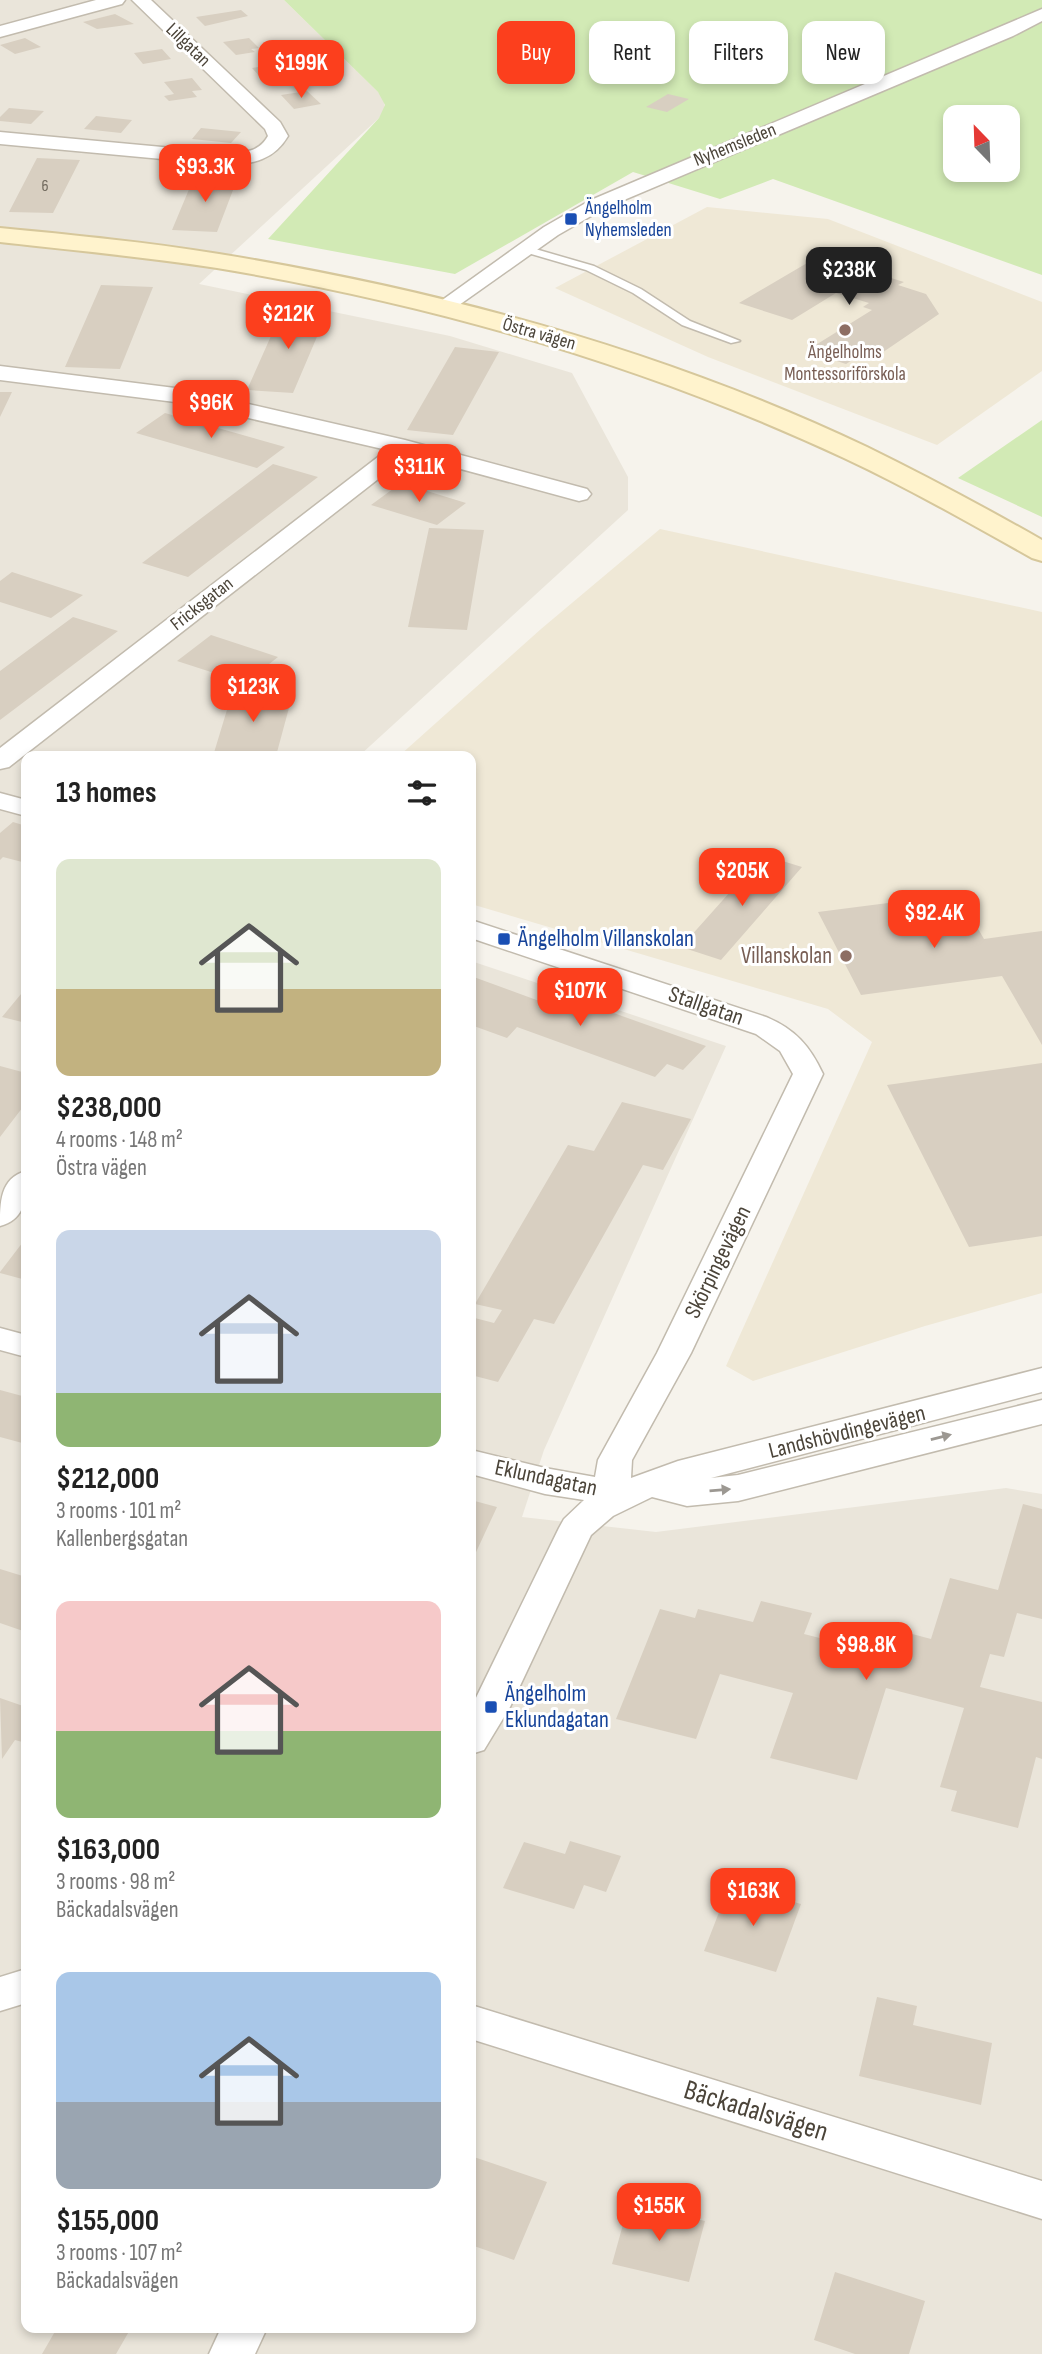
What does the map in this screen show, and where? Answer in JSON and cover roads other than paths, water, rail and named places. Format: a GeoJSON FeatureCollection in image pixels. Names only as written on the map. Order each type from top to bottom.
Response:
{"type":"FeatureCollection","features":[{"type":"Feature","properties":{"kind":"main road","name":"Östra vägen"},"geometry":{"type":"LineString","coordinates":[[0,235],[233,264],[445,306],[677,377],[757,408],[902,474],[1040,549]]}},
{"type":"Feature","properties":{"kind":"street"},"geometry":{"type":"LineString","coordinates":[[50,0],[75,11]]}},
{"type":"Feature","properties":{"kind":"street"},"geometry":{"type":"LineString","coordinates":[[0,32],[116,0]]}},
{"type":"Feature","properties":{"kind":"street","name":"Lillgatan"},"geometry":{"type":"LineString","coordinates":[[0,138],[227,159],[247,158],[265,152],[277,139],[278,133],[273,125],[141,0]]}},
{"type":"Feature","properties":{"kind":"street","name":"Nyhemsleden"},"geometry":{"type":"LineString","coordinates":[[445,306],[571,219],[625,191],[996,37],[1042,14]]}},
{"type":"Feature","properties":{"kind":"street"},"geometry":{"type":"LineString","coordinates":[[0,373],[183,396],[405,447],[579,494]]}},
{"type":"Feature","properties":{"kind":"street","name":"Fricksgatan"},"geometry":{"type":"LineString","coordinates":[[0,761],[405,447]]}},
{"type":"Feature","properties":{"kind":"street"},"geometry":{"type":"LineString","coordinates":[[0,801],[21,807]]}},
{"type":"Feature","properties":{"kind":"street","name":"Stallgatan"},"geometry":{"type":"LineString","coordinates":[[476,931],[744,1018],[780,1033]]}},
{"type":"Feature","properties":{"kind":"street","name":"Skörpingevägen"},"geometry":{"type":"LineString","coordinates":[[636,1490],[613,1477],[615,1460],[674,1353],[808,1074],[799,1052],[780,1033]]}},
{"type":"Feature","properties":{"kind":"street"},"geometry":{"type":"LineString","coordinates":[[0,1216],[21,1188]]}},
{"type":"Feature","properties":{"kind":"street"},"geometry":{"type":"LineString","coordinates":[[0,1339],[21,1345]]}},
{"type":"Feature","properties":{"kind":"street","name":"Landshövdingevägen"},"geometry":{"type":"LineString","coordinates":[[476,1731],[491,1707],[577,1528],[592,1510],[678,1474],[1042,1380]]}},
{"type":"Feature","properties":{"kind":"street","name":"Landshövdingevägen"},"geometry":{"type":"LineString","coordinates":[[636,1490],[687,1493],[738,1488],[1042,1412]]}},
{"type":"Feature","properties":{"kind":"street","name":"Eklundagatan"},"geometry":{"type":"LineString","coordinates":[[476,1463],[545,1481],[636,1490]]}},
{"type":"Feature","properties":{"kind":"street"},"geometry":{"type":"LineString","coordinates":[[0,1994],[21,1988]]}},
{"type":"Feature","properties":{"kind":"street","name":"Bäckadalsvägen"},"geometry":{"type":"LineString","coordinates":[[476,2024],[1042,2200]]}},
{"type":"Feature","properties":{"kind":"street"},"geometry":{"type":"LineString","coordinates":[[232,2354],[242,2333]]}},
{"type":"Feature","properties":{"kind":"lane"},"geometry":{"type":"LineString","coordinates":[[525,249],[590,268],[638,291],[686,323],[735,341]]}},
{"type":"Feature","properties":{"kind":"place","name":"Ängelholm Nyhemsleden"},"geometry":{"type":"Point","coordinates":[571,219]}},
{"type":"Feature","properties":{"kind":"place","name":"Ängelholms Montessoriförskola"},"geometry":{"type":"Point","coordinates":[845,330]}},
{"type":"Feature","properties":{"kind":"place","name":"Ängelholm Villanskolan"},"geometry":{"type":"Point","coordinates":[504,939]}},
{"type":"Feature","properties":{"kind":"place","name":"Villanskolan"},"geometry":{"type":"Point","coordinates":[846,956]}},
{"type":"Feature","properties":{"kind":"place","name":"Ängelholm Eklundagatan"},"geometry":{"type":"Point","coordinates":[491,1707]}}]}
